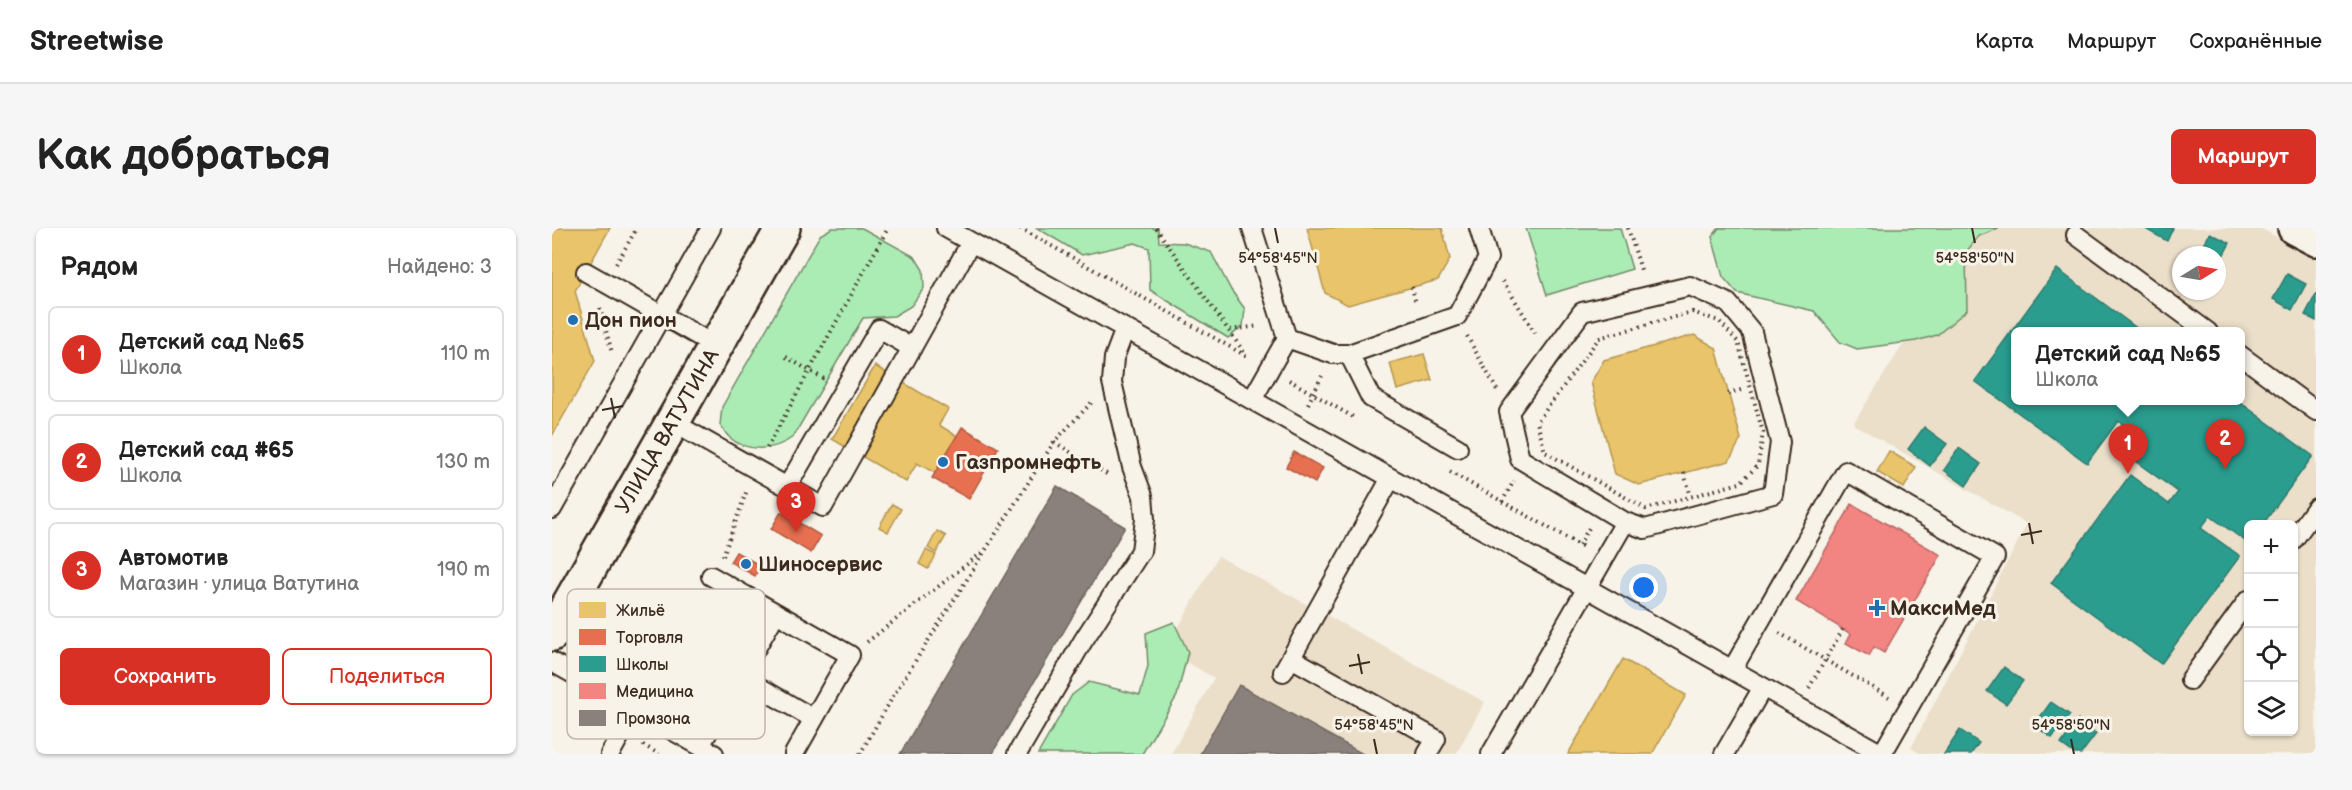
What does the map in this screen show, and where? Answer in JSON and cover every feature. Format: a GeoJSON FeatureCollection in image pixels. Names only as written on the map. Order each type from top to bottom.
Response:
{"type":"FeatureCollection","features":[{"type":"Feature","properties":{"kind":"main road","name":"УЛИЦА ВАТУТИНА"},"geometry":{"type":"LineString","coordinates":[[577,589],[783,228]]}},
{"type":"Feature","properties":{"kind":"main road"},"geometry":{"type":"LineString","coordinates":[[2295,228],[2316,239]]}},
{"type":"Feature","properties":{"kind":"main road","name":"УЛИЦА ВАТУТИНА"},"geometry":{"type":"LineString","coordinates":[[552,634],[567,608]]}},
{"type":"Feature","properties":{"kind":"lane"},"geometry":{"type":"LineString","coordinates":[[552,509],[711,228]]}},
{"type":"Feature","properties":{"kind":"lane"},"geometry":{"type":"LineString","coordinates":[[946,228],[1125,329],[1587,588],[1732,670],[1882,754],[1995,556],[1846,471],[1732,670]]}},
{"type":"Feature","properties":{"kind":"lane"},"geometry":{"type":"LineString","coordinates":[[1252,228],[1287,338],[1252,400]]}},
{"type":"Feature","properties":{"kind":"lane"},"geometry":{"type":"LineString","coordinates":[[1287,338],[1341,354],[1457,316],[1488,258],[1479,228]]}},
{"type":"Feature","properties":{"kind":"lane"},"geometry":{"type":"LineString","coordinates":[[2076,235],[2201,327]]}},
{"type":"Feature","properties":{"kind":"lane"},"geometry":{"type":"LineString","coordinates":[[672,422],[823,507],[971,242]]}},
{"type":"Feature","properties":{"kind":"lane"},"geometry":{"type":"LineString","coordinates":[[586,272],[716,346]]}},
{"type":"Feature","properties":{"kind":"lane"},"geometry":{"type":"LineString","coordinates":[[1690,286],[1728,303],[1752,332],[1780,442],[1773,494],[1645,529],[1625,522],[1520,459],[1509,412],[1582,312],[1649,297],[1690,286]]}},
{"type":"Feature","properties":{"kind":"lane"},"geometry":{"type":"LineString","coordinates":[[787,487],[879,329],[912,348]]}},
{"type":"Feature","properties":{"kind":"lane"},"geometry":{"type":"LineString","coordinates":[[1017,754],[1083,641],[1140,551],[1145,519],[1143,496],[1123,434],[1112,382],[1114,358],[1125,329]]}},
{"type":"Feature","properties":{"kind":"lane"},"geometry":{"type":"LineString","coordinates":[[1341,354],[1371,398],[1458,448]]}},
{"type":"Feature","properties":{"kind":"lane"},"geometry":{"type":"LineString","coordinates":[[2245,358],[2316,411]]}},
{"type":"Feature","properties":{"kind":"lane"},"geometry":{"type":"LineString","coordinates":[[1391,478],[1287,665],[1436,739],[1427,754]]}},
{"type":"Feature","properties":{"kind":"lane"},"geometry":{"type":"LineString","coordinates":[[2298,533],[2316,508]]}},
{"type":"Feature","properties":{"kind":"lane"},"geometry":{"type":"LineString","coordinates":[[1491,754],[1625,522]]}},
{"type":"Feature","properties":{"kind":"lane"},"geometry":{"type":"LineString","coordinates":[[711,576],[733,589]]}},
{"type":"Feature","properties":{"kind":"lane"},"geometry":{"type":"LineString","coordinates":[[2190,680],[2244,606]]}},
{"type":"Feature","properties":{"kind":"lane"},"geometry":{"type":"LineString","coordinates":[[765,608],[849,655],[794,754]]}},
{"type":"Feature","properties":{"kind":"lane"},"geometry":{"type":"LineString","coordinates":[[765,633],[776,614]]}},
{"type":"Feature","properties":{"kind":"lane"},"geometry":{"type":"LineString","coordinates":[[552,662],[567,670]]}},
{"type":"Feature","properties":{"kind":"lane"},"geometry":{"type":"LineString","coordinates":[[1724,754],[1763,687]]}},
{"type":"Feature","properties":{"kind":"lane"},"geometry":{"type":"LineString","coordinates":[[765,691],[814,719]]}},
{"type":"Feature","properties":{"kind":"lane"},"geometry":{"type":"LineString","coordinates":[[610,754],[618,739]]}},
{"type":"Feature","properties":{"kind":"lane"},"geometry":{"type":"LineString","coordinates":[[688,739],[707,750]]}},
{"type":"Feature","properties":{"kind":"path"},"geometry":{"type":"LineString","coordinates":[[704,589],[726,551],[755,469],[888,228]]}},
{"type":"Feature","properties":{"kind":"path"},"geometry":{"type":"LineString","coordinates":[[1020,228],[1247,357],[1156,228]]}},
{"type":"Feature","properties":{"kind":"path"},"geometry":{"type":"LineString","coordinates":[[1628,228],[1649,297]]}},
{"type":"Feature","properties":{"kind":"path"},"geometry":{"type":"LineString","coordinates":[[1488,258],[1566,383]]}},
{"type":"Feature","properties":{"kind":"path"},"geometry":{"type":"LineString","coordinates":[[1412,287],[1415,299]]}},
{"type":"Feature","properties":{"kind":"path"},"geometry":{"type":"LineString","coordinates":[[597,298],[615,364]]}},
{"type":"Feature","properties":{"kind":"path"},"geometry":{"type":"LineString","coordinates":[[1537,422],[1599,338],[1692,312]]}},
{"type":"Feature","properties":{"kind":"path"},"geometry":{"type":"LineString","coordinates":[[1457,316],[1509,412]]}},
{"type":"Feature","properties":{"kind":"path"},"geometry":{"type":"LineString","coordinates":[[1298,426],[1341,354]]}},
{"type":"Feature","properties":{"kind":"path"},"geometry":{"type":"LineString","coordinates":[[786,357],[843,391]]}},
{"type":"Feature","properties":{"kind":"path"},"geometry":{"type":"LineString","coordinates":[[860,754],[895,693],[1054,442],[1112,382]]}},
{"type":"Feature","properties":{"kind":"path"},"geometry":{"type":"LineString","coordinates":[[1728,394],[1740,390]]}},
{"type":"Feature","properties":{"kind":"path"},"geometry":{"type":"LineString","coordinates":[[1054,442],[1143,496]]}},
{"type":"Feature","properties":{"kind":"path"},"geometry":{"type":"LineString","coordinates":[[1684,473],[1687,485]]}},
{"type":"Feature","properties":{"kind":"path"},"geometry":{"type":"LineString","coordinates":[[849,655],[987,549]]}},
{"type":"Feature","properties":{"kind":"path"},"geometry":{"type":"LineString","coordinates":[[1760,622],[1908,708]]}},
{"type":"Feature","properties":{"kind":"path"},"geometry":{"type":"LineString","coordinates":[[1798,707],[1843,629]]}},
{"type":"Feature","properties":{"kind":"path"},"geometry":{"type":"LineString","coordinates":[[642,744],[659,754]]}},
{"type":"Feature","properties":{"kind":"shaded area"},"geometry":{"type":"Polygon","coordinates":[[[1976,228],[2260,228],[2316,258],[2316,754],[1921,754],[1911,748],[2027,524],[1853,424],[1976,228]]]}},
{"type":"Feature","properties":{"kind":"shaded area"},"geometry":{"type":"Polygon","coordinates":[[[1218,556],[1485,702],[1456,754],[1171,754],[1214,678],[1166,650],[1218,556]]]}},
{"type":"Feature","properties":{"kind":"green space"},"geometry":{"type":"Polygon","coordinates":[[[832,228],[862,228],[915,257],[923,270],[924,288],[911,306],[894,316],[863,318],[793,437],[770,447],[744,446],[729,437],[720,425],[722,407],[820,235],[832,228]]]}},
{"type":"Feature","properties":{"kind":"green space"},"geometry":{"type":"Polygon","coordinates":[[[1037,228],[1158,228],[1159,242],[1184,243],[1211,252],[1231,290],[1245,309],[1243,326],[1228,338],[1150,290],[1149,248],[1135,243],[1082,255],[1037,228]]]}},
{"type":"Feature","properties":{"kind":"green space"},"geometry":{"type":"Polygon","coordinates":[[[1526,228],[1620,228],[1632,269],[1547,295],[1526,228]]]}},
{"type":"Feature","properties":{"kind":"green space"},"geometry":{"type":"Polygon","coordinates":[[[1719,228],[1999,228],[1979,236],[1966,252],[1967,310],[1937,335],[1916,341],[1857,349],[1840,342],[1814,311],[1737,293],[1723,277],[1712,237],[1719,228]]]}},
{"type":"Feature","properties":{"kind":"green space"},"geometry":{"type":"Polygon","coordinates":[[[1174,622],[1188,652],[1177,696],[1142,754],[1038,754],[1072,695],[1089,682],[1140,695],[1148,666],[1146,633],[1174,622]]]}},
{"type":"Feature","properties":{"kind":"building: Жильё"},"geometry":{"type":"Polygon","coordinates":[[[552,228],[610,228],[575,291],[595,361],[552,436],[552,228]]]}},
{"type":"Feature","properties":{"kind":"building: Жильё"},"geometry":{"type":"Polygon","coordinates":[[[1307,228],[1442,228],[1450,259],[1438,280],[1348,305],[1325,293],[1307,228]]]}},
{"type":"Feature","properties":{"kind":"building: Жильё"},"geometry":{"type":"Polygon","coordinates":[[[1694,335],[1716,348],[1741,439],[1729,461],[1639,485],[1615,474],[1591,382],[1604,360],[1694,335]]]}},
{"type":"Feature","properties":{"kind":"building: Жильё"},"geometry":{"type":"Polygon","coordinates":[[[1424,354],[1432,380],[1397,390],[1390,363],[1424,354]]]}},
{"type":"Feature","properties":{"kind":"building: Жильё"},"geometry":{"type":"Polygon","coordinates":[[[875,366],[948,409],[939,425],[957,436],[935,473],[917,463],[906,482],[832,439],[875,366]]]}},
{"type":"Feature","properties":{"kind":"building: Жильё"},"geometry":{"type":"Polygon","coordinates":[[[1889,451],[1916,467],[1904,488],[1877,472],[1889,451]]]}},
{"type":"Feature","properties":{"kind":"building: Жильё"},"geometry":{"type":"Polygon","coordinates":[[[892,504],[901,509],[888,532],[879,527],[892,504]]]}},
{"type":"Feature","properties":{"kind":"building: Жильё"},"geometry":{"type":"Polygon","coordinates":[[[937,531],[946,536],[936,553],[928,548],[937,531]]]}},
{"type":"Feature","properties":{"kind":"building: Жильё"},"geometry":{"type":"Polygon","coordinates":[[[926,550],[936,555],[928,569],[919,564],[926,550]]]}},
{"type":"Feature","properties":{"kind":"building: Жильё"},"geometry":{"type":"Polygon","coordinates":[[[1623,659],[1686,695],[1652,754],[1568,754],[1623,659]]]}},
{"type":"Feature","properties":{"kind":"building: Торговля"},"geometry":{"type":"Polygon","coordinates":[[[962,427],[998,448],[969,499],[932,478],[962,427]]]}},
{"type":"Feature","properties":{"kind":"building: Торговля"},"geometry":{"type":"Polygon","coordinates":[[[1294,452],[1323,468],[1315,483],[1286,467],[1294,452]]]}},
{"type":"Feature","properties":{"kind":"building: Торговля"},"geometry":{"type":"Polygon","coordinates":[[[781,512],[821,536],[811,553],[771,529],[781,512]]]}},
{"type":"Feature","properties":{"kind":"building: Торговля","name":"Шиносервис"},"geometry":{"type":"Polygon","coordinates":[[[736,552],[761,566],[755,576],[730,562],[736,552]]]}},
{"type":"Feature","properties":{"kind":"building: Школы"},"geometry":{"type":"Polygon","coordinates":[[[2148,228],[2173,228],[2167,241],[2147,230],[2148,228]]]}},
{"type":"Feature","properties":{"kind":"building: Школы"},"geometry":{"type":"Polygon","coordinates":[[[2210,233],[2230,243],[2226,250],[2226,246],[2203,246],[2210,233]]]}},
{"type":"Feature","properties":{"kind":"building: Школы"},"geometry":{"type":"Polygon","coordinates":[[[2057,269],[2135,327],[2015,327],[2057,269]]]}},
{"type":"Feature","properties":{"kind":"building: Школы"},"geometry":{"type":"Polygon","coordinates":[[[2287,274],[2306,284],[2292,310],[2273,299],[2287,274]]]}},
{"type":"Feature","properties":{"kind":"building: Школы"},"geometry":{"type":"Polygon","coordinates":[[[2316,294],[2316,321],[2305,315],[2316,294]]]}},
{"type":"Feature","properties":{"kind":"building: Школы"},"geometry":{"type":"Polygon","coordinates":[[[2011,332],[2011,405],[2244,405],[2313,456],[2266,520],[2244,520],[2244,540],[2210,516],[2201,528],[2240,556],[2161,664],[2051,583],[2130,475],[2169,504],[2178,492],[2117,448],[2131,430],[2118,421],[2087,463],[1975,381],[2011,332]]]}},
{"type":"Feature","properties":{"kind":"building: Школы"},"geometry":{"type":"Polygon","coordinates":[[[1924,427],[1947,444],[1930,466],[1908,449],[1924,427]]]}},
{"type":"Feature","properties":{"kind":"building: Школы"},"geometry":{"type":"Polygon","coordinates":[[[1959,448],[1981,464],[1966,486],[1944,470],[1959,448]]]}},
{"type":"Feature","properties":{"kind":"building: Школы"},"geometry":{"type":"Polygon","coordinates":[[[2004,667],[2023,681],[2006,704],[1987,691],[2004,667]]]}},
{"type":"Feature","properties":{"kind":"building: Школы"},"geometry":{"type":"Polygon","coordinates":[[[2051,702],[2070,715],[2052,738],[2034,725],[2051,702]]]}},
{"type":"Feature","properties":{"kind":"building: Школы"},"geometry":{"type":"Polygon","coordinates":[[[2078,720],[2096,734],[2081,754],[2075,754],[2061,744],[2078,720]]]}},
{"type":"Feature","properties":{"kind":"building: Школы"},"geometry":{"type":"Polygon","coordinates":[[[1960,730],[1979,743],[1971,754],[1944,754],[1960,730]]]}},
{"type":"Feature","properties":{"kind":"building: Медицина"},"geometry":{"type":"Polygon","coordinates":[[[1852,504],[1941,555],[1884,653],[1874,647],[1869,656],[1846,643],[1851,634],[1796,601],[1852,504]]]}},
{"type":"Feature","properties":{"kind":"building: Промзона"},"geometry":{"type":"Polygon","coordinates":[[[1057,486],[1125,527],[993,754],[900,754],[1057,486]]]}},
{"type":"Feature","properties":{"kind":"building: Промзона"},"geometry":{"type":"Polygon","coordinates":[[[1239,685],[1363,754],[1200,754],[1239,685]]]}},
{"type":"Feature","properties":{"kind":"place","name":"Дон пион"},"geometry":{"type":"Point","coordinates":[573,320]}},
{"type":"Feature","properties":{"kind":"place","name":"Газпромнефть"},"geometry":{"type":"Point","coordinates":[943,462]}},
{"type":"Feature","properties":{"kind":"place","name":"Детский сад #65"},"geometry":{"type":"Point","coordinates":[2225,469]}},
{"type":"Feature","properties":{"kind":"place","name":"Детский сад №65"},"geometry":{"type":"Point","coordinates":[2128,474]}},
{"type":"Feature","properties":{"kind":"place","name":"Автомотив"},"geometry":{"type":"Point","coordinates":[796,532]}},
{"type":"Feature","properties":{"kind":"place","name":"Шиносервис"},"geometry":{"type":"Point","coordinates":[746,564]}},
{"type":"Feature","properties":{"kind":"place","name":"МаксиМед"},"geometry":{"type":"Point","coordinates":[1877,608]}}]}
